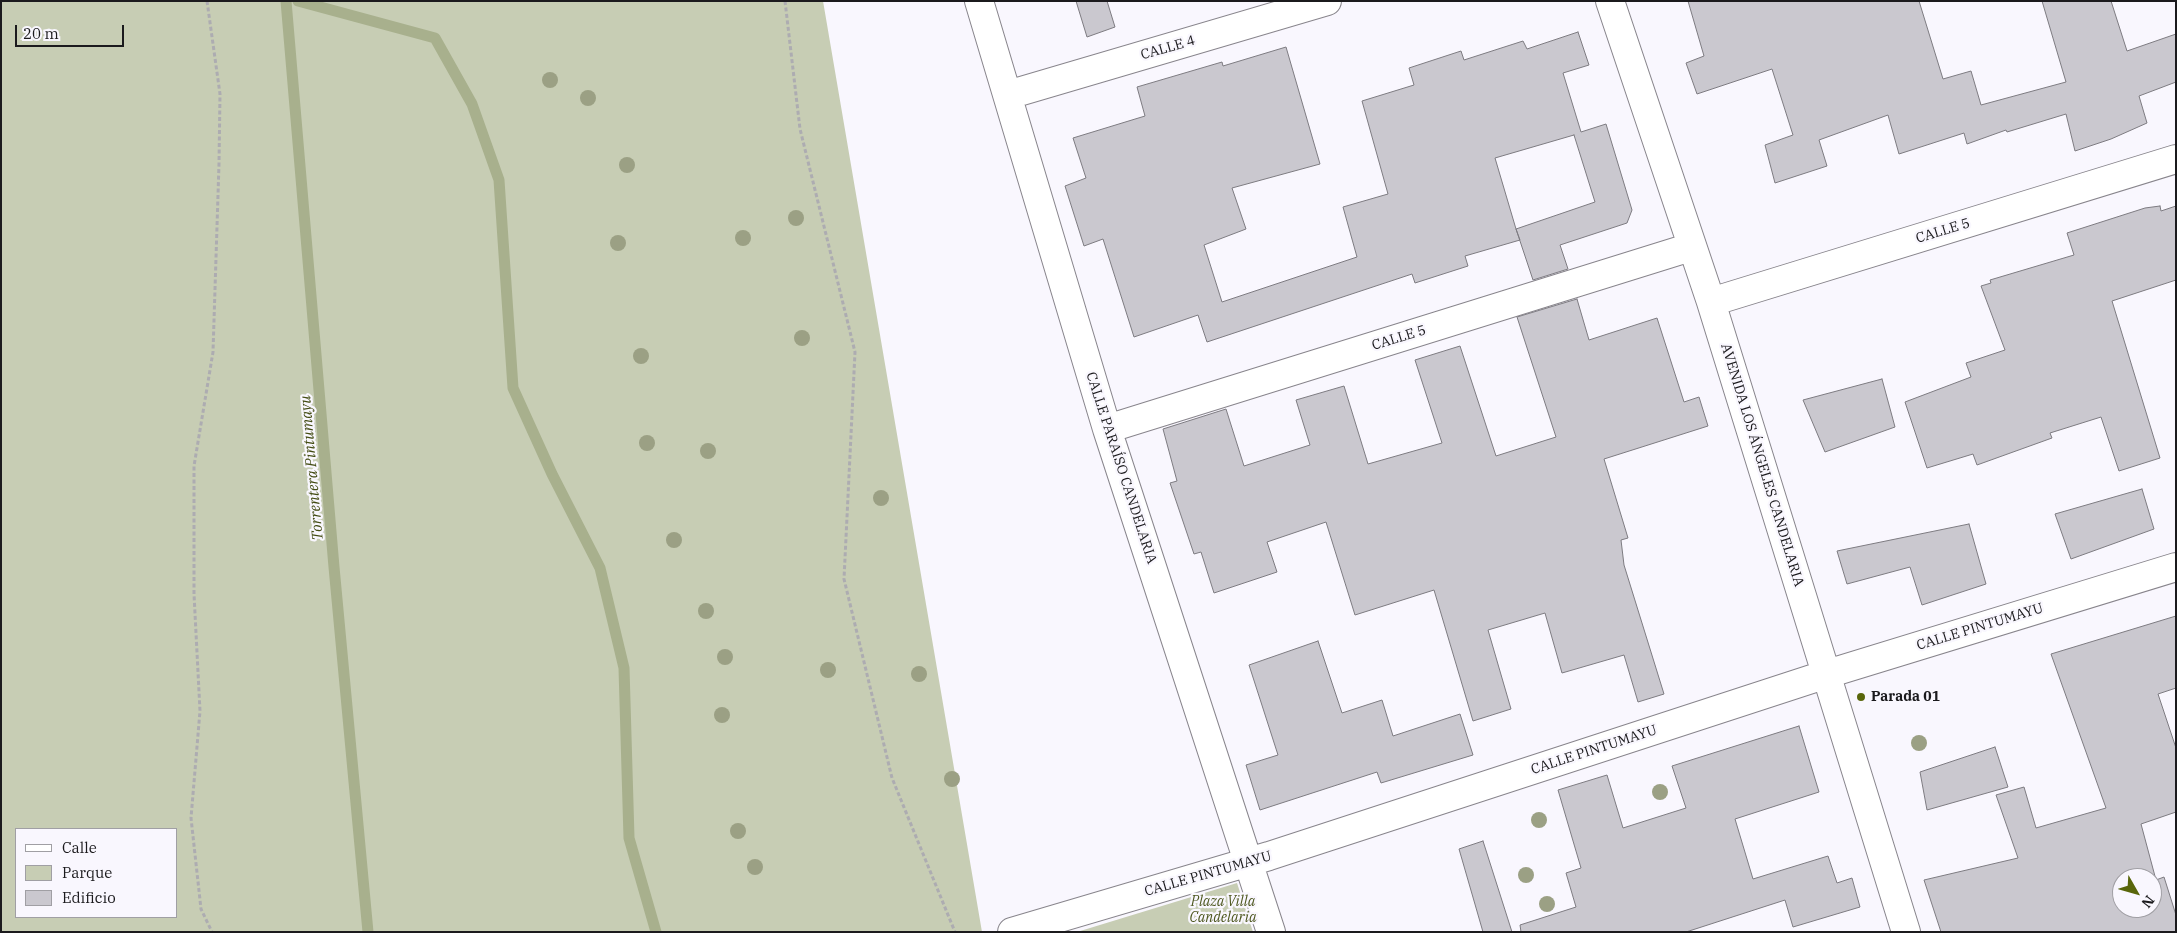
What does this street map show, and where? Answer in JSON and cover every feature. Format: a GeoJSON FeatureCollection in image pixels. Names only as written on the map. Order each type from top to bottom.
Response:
{"type":"FeatureCollection","features":[{"type":"Feature","properties":{"kind":"street","name":"CALLE PARAÍSO CANDELARIA"},"geometry":{"type":"LineString","coordinates":[[979,1],[1107,429],[1271,932]]}},
{"type":"Feature","properties":{"kind":"street","name":"CALLE 4"},"geometry":{"type":"LineString","coordinates":[[1008,95],[1327,1]]}},
{"type":"Feature","properties":{"kind":"street","name":"AVENIDA LOS ÁNGELES CANDELARIA"},"geometry":{"type":"LineString","coordinates":[[1610,1],[1711,302],[1906,932]]}},
{"type":"Feature","properties":{"kind":"street","name":"CALLE 5"},"geometry":{"type":"LineString","coordinates":[[1711,302],[2176,159]]}},
{"type":"Feature","properties":{"kind":"street","name":"CALLE 5"},"geometry":{"type":"LineString","coordinates":[[1107,429],[1691,246]]}},
{"type":"Feature","properties":{"kind":"street","name":"CALLE PINTUMAYU"},"geometry":{"type":"LineString","coordinates":[[1012,932],[1249,862],[1827,674],[2176,567]]}},
{"type":"Feature","properties":{"kind":"path"},"geometry":{"type":"LineString","coordinates":[[207,1],[220,94],[219,164],[213,352],[194,466],[194,594],[200,711],[191,818],[200,909],[212,932]]}},
{"type":"Feature","properties":{"kind":"path"},"geometry":{"type":"LineString","coordinates":[[785,1],[800,130],[854,352],[844,579],[892,778],[955,932]]}},
{"type":"Feature","properties":{"kind":"green space"},"geometry":{"type":"Polygon","coordinates":[[[1,1],[823,1],[982,932],[1,932],[1,1]]]}},
{"type":"Feature","properties":{"kind":"green space","name":"Plaza Villa Candelaria"},"geometry":{"type":"Polygon","coordinates":[[[1237,883],[1253,932],[1077,932],[1237,883]]]}},
{"type":"Feature","properties":{"kind":"building"},"geometry":{"type":"Polygon","coordinates":[[[1076,1],[1107,1],[1115,27],[1087,37],[1076,1]]]}},
{"type":"Feature","properties":{"kind":"building"},"geometry":{"type":"Polygon","coordinates":[[[1688,1],[1919,1],[1943,79],[1971,71],[1981,105],[2066,82],[2042,1],[2111,1],[2127,51],[2176,34],[2176,82],[2139,96],[2147,123],[2111,139],[2075,151],[2066,114],[2007,132],[2006,130],[1967,144],[1964,133],[1899,154],[1888,115],[1819,140],[1827,166],[1775,183],[1765,145],[1793,135],[1772,69],[1697,94],[1686,63],[1704,56],[1688,1]]]}},
{"type":"Feature","properties":{"kind":"building"},"geometry":{"type":"Polygon","coordinates":[[[1578,32],[1589,65],[1563,73],[1581,132],[1606,124],[1632,210],[1627,223],[1560,245],[1568,269],[1533,280],[1520,240],[1465,256],[1468,266],[1415,283],[1412,274],[1207,342],[1198,315],[1134,337],[1103,239],[1084,246],[1065,186],[1086,178],[1073,138],[1145,116],[1137,87],[1222,62],[1223,66],[1286,47],[1320,164],[1232,188],[1246,229],[1204,245],[1222,302],[1357,257],[1343,207],[1388,194],[1362,101],[1414,85],[1409,68],[1461,51],[1464,60],[1523,41],[1527,49],[1578,32]],[[1574,135],[1495,158],[1516,229],[1595,202],[1574,135]]]}},
{"type":"Feature","properties":{"kind":"building"},"geometry":{"type":"Polygon","coordinates":[[[2160,206],[2161,211],[2176,206],[2176,280],[2112,301],[2160,458],[2119,471],[2101,417],[2050,433],[2052,438],[1977,465],[1973,454],[1927,468],[1905,402],[1971,377],[1966,363],[2005,350],[1981,286],[1991,283],[1990,280],[2074,255],[2067,233],[2145,208],[2160,206]]]}},
{"type":"Feature","properties":{"kind":"building"},"geometry":{"type":"Polygon","coordinates":[[[1577,299],[1589,340],[1657,318],[1684,402],[1699,397],[1708,426],[1604,459],[1628,538],[1621,540],[1624,565],[1664,694],[1638,702],[1624,655],[1562,673],[1545,613],[1488,630],[1511,709],[1473,721],[1434,590],[1355,615],[1326,522],[1267,542],[1277,572],[1214,593],[1201,552],[1194,554],[1170,483],[1177,481],[1163,429],[1226,409],[1244,466],[1310,445],[1296,400],[1344,386],[1368,464],[1442,443],[1415,360],[1460,346],[1496,456],[1556,437],[1517,317],[1577,299]]]}},
{"type":"Feature","properties":{"kind":"building"},"geometry":{"type":"Polygon","coordinates":[[[1882,379],[1895,427],[1825,452],[1803,400],[1882,379]]]}},
{"type":"Feature","properties":{"kind":"building"},"geometry":{"type":"Polygon","coordinates":[[[2142,489],[2154,529],[2071,559],[2055,514],[2142,489]]]}},
{"type":"Feature","properties":{"kind":"building"},"geometry":{"type":"Polygon","coordinates":[[[1969,524],[1986,584],[1922,605],[1910,567],[1847,584],[1837,551],[1969,524]]]}},
{"type":"Feature","properties":{"kind":"building"},"geometry":{"type":"Polygon","coordinates":[[[2176,616],[2176,688],[2158,694],[2176,748],[2176,812],[2141,824],[2153,868],[2112,868],[2112,918],[2162,918],[2162,878],[2164,877],[2176,915],[2176,932],[1941,932],[1924,880],[2018,858],[1996,795],[2024,787],[2036,828],[2106,808],[2051,654],[2176,616]]]}},
{"type":"Feature","properties":{"kind":"building"},"geometry":{"type":"Polygon","coordinates":[[[1318,641],[1342,713],[1382,700],[1393,736],[1460,714],[1473,755],[1381,783],[1377,772],[1260,810],[1246,765],[1278,755],[1249,665],[1318,641]]]}},
{"type":"Feature","properties":{"kind":"building"},"geometry":{"type":"Polygon","coordinates":[[[1799,726],[1819,792],[1735,819],[1753,879],[1828,856],[1837,883],[1852,878],[1860,907],[1793,927],[1785,900],[1686,932],[1521,932],[1520,925],[1576,907],[1566,873],[1581,868],[1558,790],[1607,775],[1623,828],[1686,808],[1672,766],[1799,726]]]}},
{"type":"Feature","properties":{"kind":"building"},"geometry":{"type":"Polygon","coordinates":[[[1995,747],[2008,787],[1927,810],[1920,772],[1995,747]]]}},
{"type":"Feature","properties":{"kind":"building"},"geometry":{"type":"Polygon","coordinates":[[[1483,841],[1512,932],[1483,932],[1459,849],[1483,841]]]}},
{"type":"Feature","properties":{"kind":"waterway","name":"Torrentera Pintumayu"},"geometry":{"type":"LineString","coordinates":[[286,1],[334,567],[368,932]]}},
{"type":"Feature","properties":{"kind":"waterway"},"geometry":{"type":"LineString","coordinates":[[298,1],[435,38],[472,104],[499,180],[513,388],[552,474],[600,568],[624,668],[629,838],[656,932]]}},
{"type":"Feature","properties":{"kind":"place","name":"Parada 01"},"geometry":{"type":"Point","coordinates":[1861,697]}}]}
